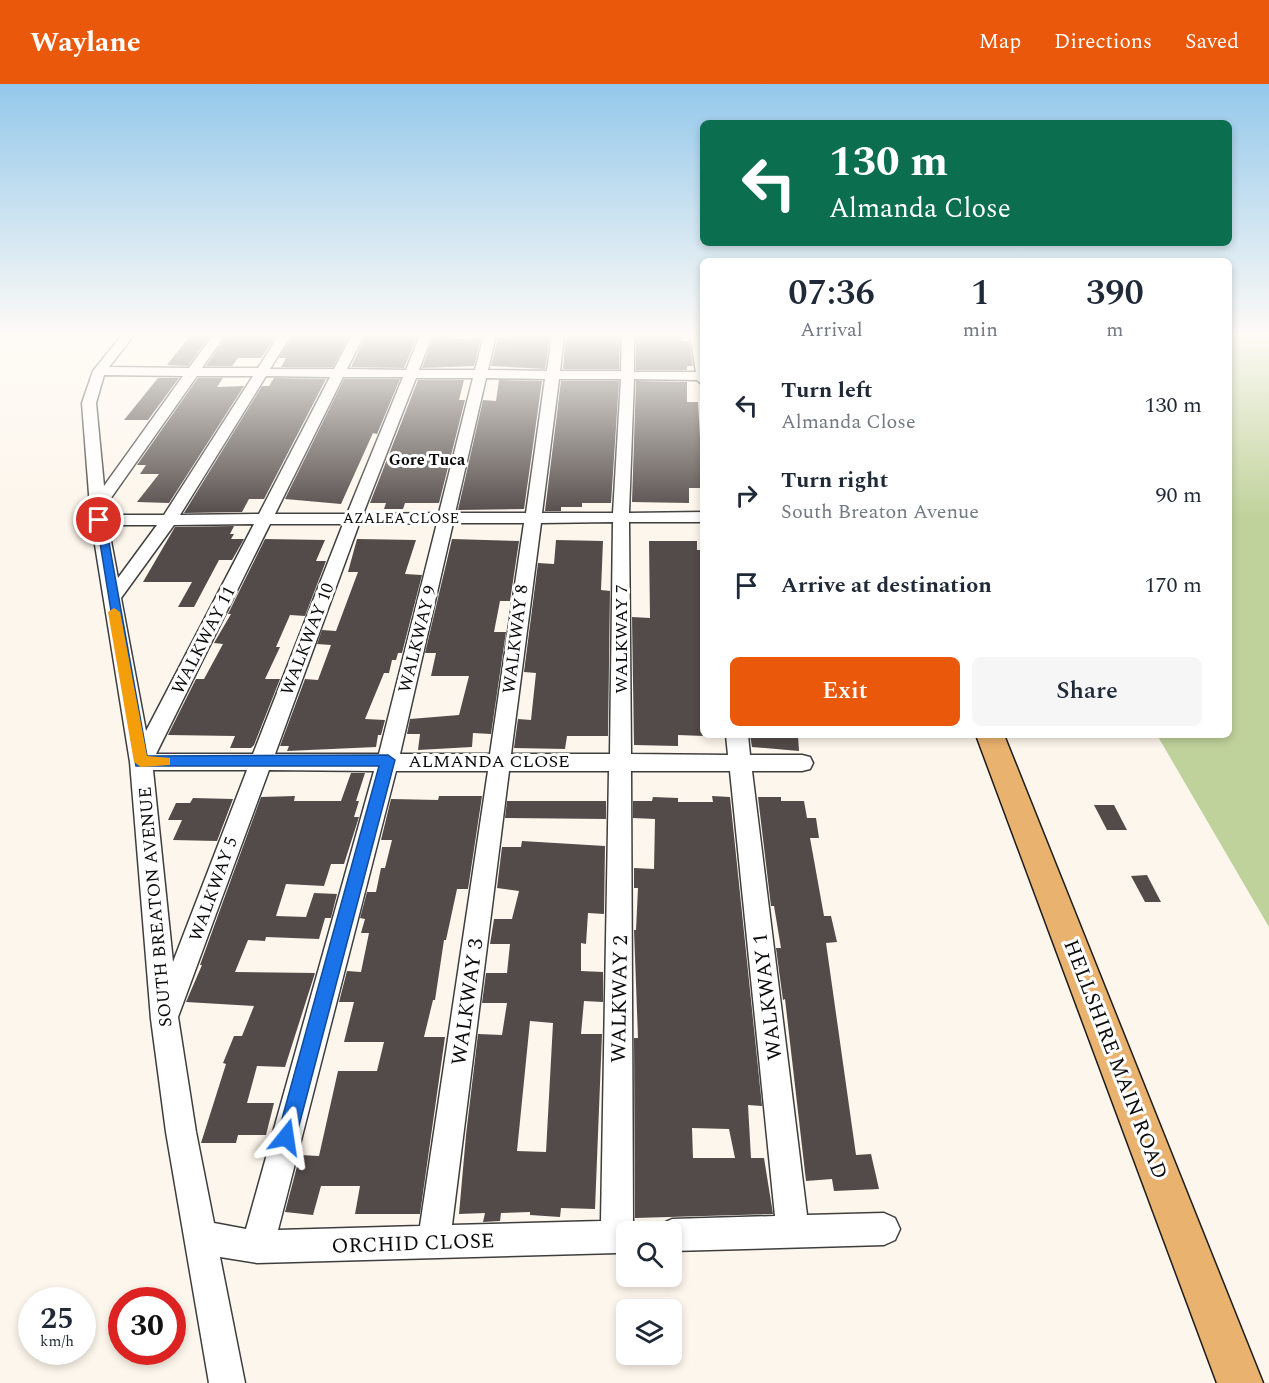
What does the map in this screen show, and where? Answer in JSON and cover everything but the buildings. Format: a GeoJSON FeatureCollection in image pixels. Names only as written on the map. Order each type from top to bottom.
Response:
{"type":"FeatureCollection","features":[{"type":"Feature","properties":{"kind":"main road","name":"HELLSHIRE MAIN ROAD"},"geometry":{"type":"LineString","coordinates":[[991,738],[1240,1383]]}},
{"type":"Feature","properties":{"kind":"street","name":"SOUTH BREATON AVENUE"},"geometry":{"type":"LineString","coordinates":[[91,396],[89,403],[100,511],[112,598],[141,762],[165,1019],[181,1132],[227,1383]]}},
{"type":"Feature","properties":{"kind":"street"},"geometry":{"type":"LineString","coordinates":[[100,511],[176,396]]}},
{"type":"Feature","properties":{"kind":"street"},"geometry":{"type":"LineString","coordinates":[[112,598],[169,519],[247,396]]}},
{"type":"Feature","properties":{"kind":"street","name":"WALKWAY 11"},"geometry":{"type":"LineString","coordinates":[[141,762],[327,396]]}},
{"type":"Feature","properties":{"kind":"street","name":"WALKWAY 10"},"geometry":{"type":"LineString","coordinates":[[261,760],[402,396]]}},
{"type":"Feature","properties":{"kind":"street","name":"WALKWAY 9"},"geometry":{"type":"LineString","coordinates":[[257,1247],[388,760],[476,396]]}},
{"type":"Feature","properties":{"kind":"street","name":"WALKWAY 8"},"geometry":{"type":"LineString","coordinates":[[499,761],[531,518],[551,396]]}},
{"type":"Feature","properties":{"kind":"street","name":"WALKWAY 7"},"geometry":{"type":"LineString","coordinates":[[622,762],[621,517],[628,396]]}},
{"type":"Feature","properties":{"kind":"street","name":"AZALEA CLOSE"},"geometry":{"type":"LineString","coordinates":[[100,511],[169,519],[700,518]]}},
{"type":"Feature","properties":{"kind":"street","name":"WALKWAY 1"},"geometry":{"type":"LineString","coordinates":[[737,738],[793,1232]]}},
{"type":"Feature","properties":{"kind":"street","name":"WALKWAY 5"},"geometry":{"type":"LineString","coordinates":[[165,1019],[261,760]]}},
{"type":"Feature","properties":{"kind":"street","name":"ALMANDA CLOSE"},"geometry":{"type":"LineString","coordinates":[[141,762],[388,760],[801,763]]}},
{"type":"Feature","properties":{"kind":"street","name":"WALKWAY 3"},"geometry":{"type":"LineString","coordinates":[[434,1242],[499,761]]}},
{"type":"Feature","properties":{"kind":"street","name":"WALKWAY 2"},"geometry":{"type":"LineString","coordinates":[[622,762],[622,1221]]}},
{"type":"Feature","properties":{"kind":"street"},"geometry":{"type":"LineString","coordinates":[[682,1235],[884,1229]]}},
{"type":"Feature","properties":{"kind":"street","name":"ORCHID CLOSE"},"geometry":{"type":"LineString","coordinates":[[201,1237],[257,1247],[616,1236]]}},
{"type":"Feature","properties":{"kind":"green space"},"geometry":{"type":"Polygon","coordinates":[[[1232,396],[1269,396],[1269,927],[1159,738],[1232,738],[1232,396]]]}},
{"type":"Feature","properties":{"kind":"slow traffic"},"geometry":{"type":"LineString","coordinates":[[114,612],[141,762],[165,762]]}},
{"type":"Feature","properties":{"kind":"district","name":"Gore Tuca"},"geometry":{"type":"Point","coordinates":[427,459]}},
{"type":"Feature","properties":{"kind":"route"},"geometry":{"type":"LineString","coordinates":[[99,520],[141,762],[388,760],[286,1137]]}}]}
